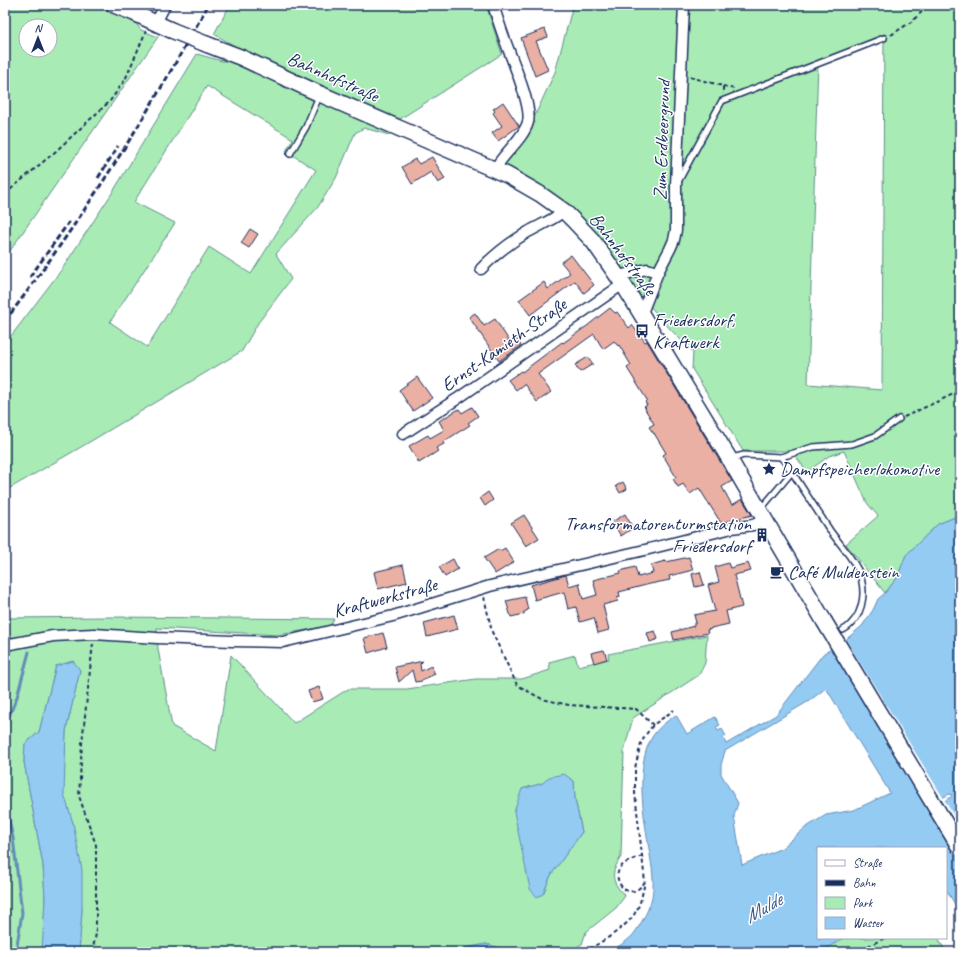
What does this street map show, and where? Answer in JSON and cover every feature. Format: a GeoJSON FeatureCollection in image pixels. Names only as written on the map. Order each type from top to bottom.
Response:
{"type":"FeatureCollection","features":[{"type":"Feature","properties":{"kind":"main road","name":"Bahnhofstraße"},"geometry":{"type":"LineString","coordinates":[[114,5],[171,30],[240,57],[320,94],[494,169],[540,194],[564,211],[584,230],[621,280],[642,313],[960,848]]}},
{"type":"Feature","properties":{"kind":"street"},"geometry":{"type":"LineString","coordinates":[[156,23],[165,5]]}},
{"type":"Feature","properties":{"kind":"street"},"geometry":{"type":"LineString","coordinates":[[493,5],[529,111],[529,121],[526,129],[494,169]]}},
{"type":"Feature","properties":{"kind":"street","name":"Zum Erdbeergrund"},"geometry":{"type":"LineString","coordinates":[[642,313],[658,272],[670,249],[676,230],[676,185],[684,5]]}},
{"type":"Feature","properties":{"kind":"street"},"geometry":{"type":"LineString","coordinates":[[481,269],[494,256],[516,239],[556,218],[564,211]]}},
{"type":"Feature","properties":{"kind":"street"},"geometry":{"type":"LineString","coordinates":[[621,280],[634,272],[647,269],[658,272]]}},
{"type":"Feature","properties":{"kind":"street","name":"Ernst-Kamieth-Straße"},"geometry":{"type":"LineString","coordinates":[[403,434],[457,399],[621,280]]}},
{"type":"Feature","properties":{"kind":"street","name":"Kraftwerkstraße"},"geometry":{"type":"LineString","coordinates":[[5,645],[53,636],[94,634],[232,642],[283,642],[393,616],[482,588],[732,528],[753,525],[762,514]]}},
{"type":"Feature","properties":{"kind":"lane"},"geometry":{"type":"LineString","coordinates":[[676,185],[722,102],[884,38]]}},
{"type":"Feature","properties":{"kind":"lane"},"geometry":{"type":"LineString","coordinates":[[290,154],[306,126],[320,94]]}},
{"type":"Feature","properties":{"kind":"lane"},"geometry":{"type":"LineString","coordinates":[[730,460],[744,455],[781,457],[813,447],[852,444],[875,436],[899,419]]}},
{"type":"Feature","properties":{"kind":"lane"},"geometry":{"type":"LineString","coordinates":[[781,457],[858,570],[862,580],[862,603],[858,614],[852,624],[843,630]]}},
{"type":"Feature","properties":{"kind":"lane"},"geometry":{"type":"LineString","coordinates":[[762,514],[765,504],[792,472]]}},
{"type":"Feature","properties":{"kind":"path"},"geometry":{"type":"LineString","coordinates":[[884,38],[911,22],[929,5]]}},
{"type":"Feature","properties":{"kind":"path"},"geometry":{"type":"LineString","coordinates":[[5,194],[56,151],[110,101],[125,80],[148,28],[156,23]]}},
{"type":"Feature","properties":{"kind":"path"},"geometry":{"type":"LineString","coordinates":[[681,75],[723,86],[722,102]]}},
{"type":"Feature","properties":{"kind":"path"},"geometry":{"type":"LineString","coordinates":[[899,419],[960,391]]}},
{"type":"Feature","properties":{"kind":"path"},"geometry":{"type":"LineString","coordinates":[[482,588],[492,632],[517,685],[542,699],[569,706],[636,709],[653,725]]}},
{"type":"Feature","properties":{"kind":"path"},"geometry":{"type":"LineString","coordinates":[[92,952],[96,934],[96,845],[79,796],[82,743],[94,634]]}},
{"type":"Feature","properties":{"kind":"path"},"geometry":{"type":"LineString","coordinates":[[583,952],[592,948],[624,926],[635,914],[641,899],[645,882],[635,793],[635,768],[642,743],[653,725],[674,710]]}},
{"type":"Feature","properties":{"kind":"path"},"geometry":{"type":"LineString","coordinates":[[642,856],[627,862],[620,869],[618,876],[619,884],[624,890],[630,891],[637,889],[645,882]]}},
{"type":"Feature","properties":{"kind":"path"},"geometry":{"type":"LineString","coordinates":[[856,952],[883,939]]}},
{"type":"Feature","properties":{"kind":"green space"},"geometry":{"type":"Polygon","coordinates":[[[5,5],[97,5],[134,21],[141,30],[158,37],[5,258],[5,5]]]}},
{"type":"Feature","properties":{"kind":"green space"},"geometry":{"type":"Polygon","coordinates":[[[230,5],[486,5],[502,54],[400,119],[245,52],[214,34],[230,5]]]}},
{"type":"Feature","properties":{"kind":"green space"},"geometry":{"type":"Polygon","coordinates":[[[573,5],[960,5],[960,515],[938,524],[906,555],[897,578],[885,593],[846,544],[878,516],[867,503],[844,451],[829,456],[807,472],[792,451],[743,451],[692,369],[693,352],[640,295],[608,247],[569,205],[538,183],[505,164],[532,122],[555,72],[573,5]],[[884,34],[818,61],[808,384],[882,390],[884,34]]]}},
{"type":"Feature","properties":{"kind":"green space"},"geometry":{"type":"Polygon","coordinates":[[[197,54],[222,61],[231,61],[391,130],[389,135],[364,128],[355,133],[336,178],[318,207],[276,254],[291,279],[258,323],[242,351],[5,491],[5,344],[62,269],[114,190],[197,54]],[[207,86],[134,202],[175,223],[110,322],[147,347],[209,247],[251,274],[316,170],[286,151],[293,139],[207,86]]]}},
{"type":"Feature","properties":{"kind":"green space"},"geometry":{"type":"Polygon","coordinates":[[[111,617],[334,619],[330,626],[278,635],[157,628],[158,649],[172,726],[216,751],[231,655],[294,723],[348,689],[407,689],[476,679],[522,679],[550,670],[549,662],[575,655],[578,666],[609,659],[608,654],[707,635],[705,663],[699,675],[633,718],[624,750],[621,857],[617,863],[614,873],[615,882],[625,896],[616,908],[586,932],[582,944],[567,952],[514,952],[486,944],[463,949],[459,952],[79,952],[82,910],[73,823],[63,794],[66,731],[80,670],[56,666],[39,732],[25,744],[24,762],[43,865],[45,898],[43,947],[42,952],[5,952],[5,618],[111,617]],[[574,781],[544,783],[522,789],[543,894],[551,875],[582,832],[575,799],[574,781]]]}},
{"type":"Feature","properties":{"kind":"green space"},"geometry":{"type":"Polygon","coordinates":[[[842,939],[939,939],[946,952],[820,952],[842,939]]]}},
{"type":"Feature","properties":{"kind":"water","name":"Mulde"},"geometry":{"type":"Polygon","coordinates":[[[960,515],[960,811],[938,824],[939,826],[960,813],[960,913],[947,891],[947,847],[817,847],[817,939],[842,939],[820,952],[610,952],[634,934],[651,903],[653,876],[642,799],[642,784],[645,755],[649,743],[654,735],[664,724],[676,715],[687,734],[715,717],[720,725],[716,727],[718,731],[722,729],[726,736],[723,738],[726,744],[776,715],[823,654],[843,642],[862,626],[873,610],[878,599],[897,578],[906,555],[938,524],[960,515]],[[826,688],[809,701],[725,751],[721,765],[721,774],[738,803],[734,816],[742,865],[782,848],[805,828],[826,815],[854,810],[890,793],[826,688]],[[949,794],[928,806],[930,810],[951,797],[952,795],[949,794]]]}},
{"type":"Feature","properties":{"kind":"water"},"geometry":{"type":"Polygon","coordinates":[[[73,661],[80,670],[66,731],[64,794],[73,823],[82,870],[82,910],[79,952],[42,952],[45,898],[43,865],[24,762],[25,744],[39,732],[56,666],[73,661]]]}},
{"type":"Feature","properties":{"kind":"water"},"geometry":{"type":"Polygon","coordinates":[[[564,774],[574,781],[575,799],[582,832],[551,875],[543,894],[537,897],[530,889],[514,812],[522,789],[543,783],[549,777],[564,774]]]}},
{"type":"Feature","properties":{"kind":"water"},"geometry":{"type":"Polygon","coordinates":[[[486,944],[514,952],[459,952],[462,949],[486,944]]]}},
{"type":"Feature","properties":{"kind":"pier"},"geometry":{"type":"Polygon","coordinates":[[[845,638],[960,826],[960,858],[882,728],[842,640],[845,638]]]}},
{"type":"Feature","properties":{"kind":"building"},"geometry":{"type":"Polygon","coordinates":[[[545,29],[548,37],[536,41],[548,70],[535,76],[521,38],[545,29]]]}},
{"type":"Feature","properties":{"kind":"building"},"geometry":{"type":"Polygon","coordinates":[[[503,102],[519,126],[498,141],[492,133],[502,126],[493,113],[495,111],[493,109],[503,102]]]}},
{"type":"Feature","properties":{"kind":"building"},"geometry":{"type":"Polygon","coordinates":[[[432,157],[445,179],[438,183],[431,172],[412,184],[402,167],[415,159],[419,164],[432,157]]]}},
{"type":"Feature","properties":{"kind":"building"},"geometry":{"type":"Polygon","coordinates":[[[250,229],[258,234],[249,248],[241,243],[250,229]]]}},
{"type":"Feature","properties":{"kind":"building"},"geometry":{"type":"Polygon","coordinates":[[[571,255],[594,285],[584,293],[575,281],[530,315],[519,300],[544,282],[548,289],[570,273],[561,262],[571,255]]]}},
{"type":"Feature","properties":{"kind":"building"},"geometry":{"type":"Polygon","coordinates":[[[610,308],[615,313],[617,312],[629,328],[632,325],[645,342],[647,341],[732,481],[722,487],[732,505],[742,499],[752,515],[721,523],[699,488],[690,494],[683,484],[678,487],[673,479],[676,477],[663,455],[666,453],[649,427],[654,424],[645,409],[646,408],[644,407],[647,405],[645,402],[647,400],[627,368],[631,365],[619,345],[618,346],[614,341],[603,349],[594,334],[538,374],[551,392],[537,402],[524,384],[516,390],[508,380],[521,371],[522,372],[610,308]]]}},
{"type":"Feature","properties":{"kind":"building"},"geometry":{"type":"Polygon","coordinates":[[[475,313],[484,326],[495,319],[510,342],[516,338],[521,346],[499,361],[469,317],[475,313]]]}},
{"type":"Feature","properties":{"kind":"building"},"geometry":{"type":"Polygon","coordinates":[[[588,357],[593,364],[580,372],[575,365],[588,357]]]}},
{"type":"Feature","properties":{"kind":"building"},"geometry":{"type":"Polygon","coordinates":[[[417,377],[432,398],[413,411],[399,390],[417,377]]]}},
{"type":"Feature","properties":{"kind":"building"},"geometry":{"type":"Polygon","coordinates":[[[472,407],[478,416],[468,423],[470,425],[443,442],[444,444],[436,448],[438,451],[419,463],[409,446],[428,435],[430,438],[444,430],[439,421],[459,409],[462,413],[472,407]]]}},
{"type":"Feature","properties":{"kind":"building"},"geometry":{"type":"Polygon","coordinates":[[[623,482],[627,489],[620,493],[616,486],[623,482]]]}},
{"type":"Feature","properties":{"kind":"building"},"geometry":{"type":"Polygon","coordinates":[[[488,492],[493,500],[485,506],[480,498],[488,492]]]}},
{"type":"Feature","properties":{"kind":"building"},"geometry":{"type":"Polygon","coordinates":[[[625,514],[633,528],[621,536],[612,522],[625,514]]]}},
{"type":"Feature","properties":{"kind":"building"},"geometry":{"type":"Polygon","coordinates":[[[524,515],[539,538],[526,546],[511,523],[524,515]]]}},
{"type":"Feature","properties":{"kind":"building"},"geometry":{"type":"Polygon","coordinates":[[[505,548],[514,562],[495,574],[484,558],[499,549],[500,551],[505,548]]]}},
{"type":"Feature","properties":{"kind":"building"},"geometry":{"type":"Polygon","coordinates":[[[689,557],[693,570],[669,576],[670,580],[619,592],[620,597],[617,598],[618,601],[603,605],[609,630],[598,633],[594,618],[580,622],[576,607],[568,609],[564,592],[535,600],[531,585],[566,575],[569,586],[579,583],[583,599],[597,595],[593,580],[621,573],[620,571],[635,567],[638,577],[653,573],[651,565],[689,557]]]}},
{"type":"Feature","properties":{"kind":"building"},"geometry":{"type":"Polygon","coordinates":[[[453,559],[458,569],[445,577],[439,567],[453,559]]]}},
{"type":"Feature","properties":{"kind":"building"},"geometry":{"type":"Polygon","coordinates":[[[728,563],[730,568],[748,563],[751,571],[734,575],[742,607],[726,611],[729,624],[711,628],[707,630],[708,633],[674,640],[672,632],[694,626],[694,623],[696,623],[694,615],[715,611],[708,585],[719,582],[715,567],[728,563]]]}},
{"type":"Feature","properties":{"kind":"building"},"geometry":{"type":"Polygon","coordinates":[[[403,565],[407,582],[378,589],[374,572],[403,565]]]}},
{"type":"Feature","properties":{"kind":"building"},"geometry":{"type":"Polygon","coordinates":[[[700,572],[704,585],[695,587],[692,574],[700,572]]]}},
{"type":"Feature","properties":{"kind":"building"},"geometry":{"type":"Polygon","coordinates":[[[525,597],[528,610],[524,612],[524,614],[511,617],[506,601],[525,597]]]}},
{"type":"Feature","properties":{"kind":"building"},"geometry":{"type":"Polygon","coordinates":[[[454,615],[458,629],[427,637],[424,623],[454,615]]]}},
{"type":"Feature","properties":{"kind":"building"},"geometry":{"type":"Polygon","coordinates":[[[655,631],[658,639],[650,642],[647,633],[655,631]]]}},
{"type":"Feature","properties":{"kind":"building"},"geometry":{"type":"Polygon","coordinates":[[[383,633],[387,647],[368,653],[364,638],[383,633]]]}},
{"type":"Feature","properties":{"kind":"building"},"geometry":{"type":"Polygon","coordinates":[[[604,650],[607,659],[594,663],[591,653],[604,650]]]}},
{"type":"Feature","properties":{"kind":"building"},"geometry":{"type":"Polygon","coordinates":[[[423,661],[420,664],[421,671],[431,666],[435,674],[422,681],[415,682],[412,670],[399,682],[395,667],[423,661]]]}},
{"type":"Feature","properties":{"kind":"building"},"geometry":{"type":"Polygon","coordinates":[[[319,687],[323,699],[312,702],[308,691],[319,687]]]}},
{"type":"Feature","properties":{"kind":"waterway"},"geometry":{"type":"LineString","coordinates":[[5,726],[17,697],[29,652]]}},
{"type":"Feature","properties":{"kind":"waterway"},"geometry":{"type":"LineString","coordinates":[[5,802],[13,838],[22,913],[16,952]]}},
{"type":"Feature","properties":{"kind":"railway"},"geometry":{"type":"LineString","coordinates":[[5,321],[87,206],[162,87],[208,5]]}},
{"type":"Feature","properties":{"kind":"railway"},"geometry":{"type":"LineString","coordinates":[[98,178],[118,146]]}},
{"type":"Feature","properties":{"kind":"railway"},"geometry":{"type":"LineString","coordinates":[[30,277],[69,222]]}},
{"type":"Feature","properties":{"kind":"place","name":"Friedersdorf, Kraftwerk"},"geometry":{"type":"Point","coordinates":[642,331]}},
{"type":"Feature","properties":{"kind":"place","name":"Dampfspeicherlokomotive"},"geometry":{"type":"Point","coordinates":[769,469]}},
{"type":"Feature","properties":{"kind":"place","name":"Transformatorenturmstation Friedersdorf"},"geometry":{"type":"Point","coordinates":[762,535]}},
{"type":"Feature","properties":{"kind":"place","name":"Café Muldenstein"},"geometry":{"type":"Point","coordinates":[777,572]}}]}
